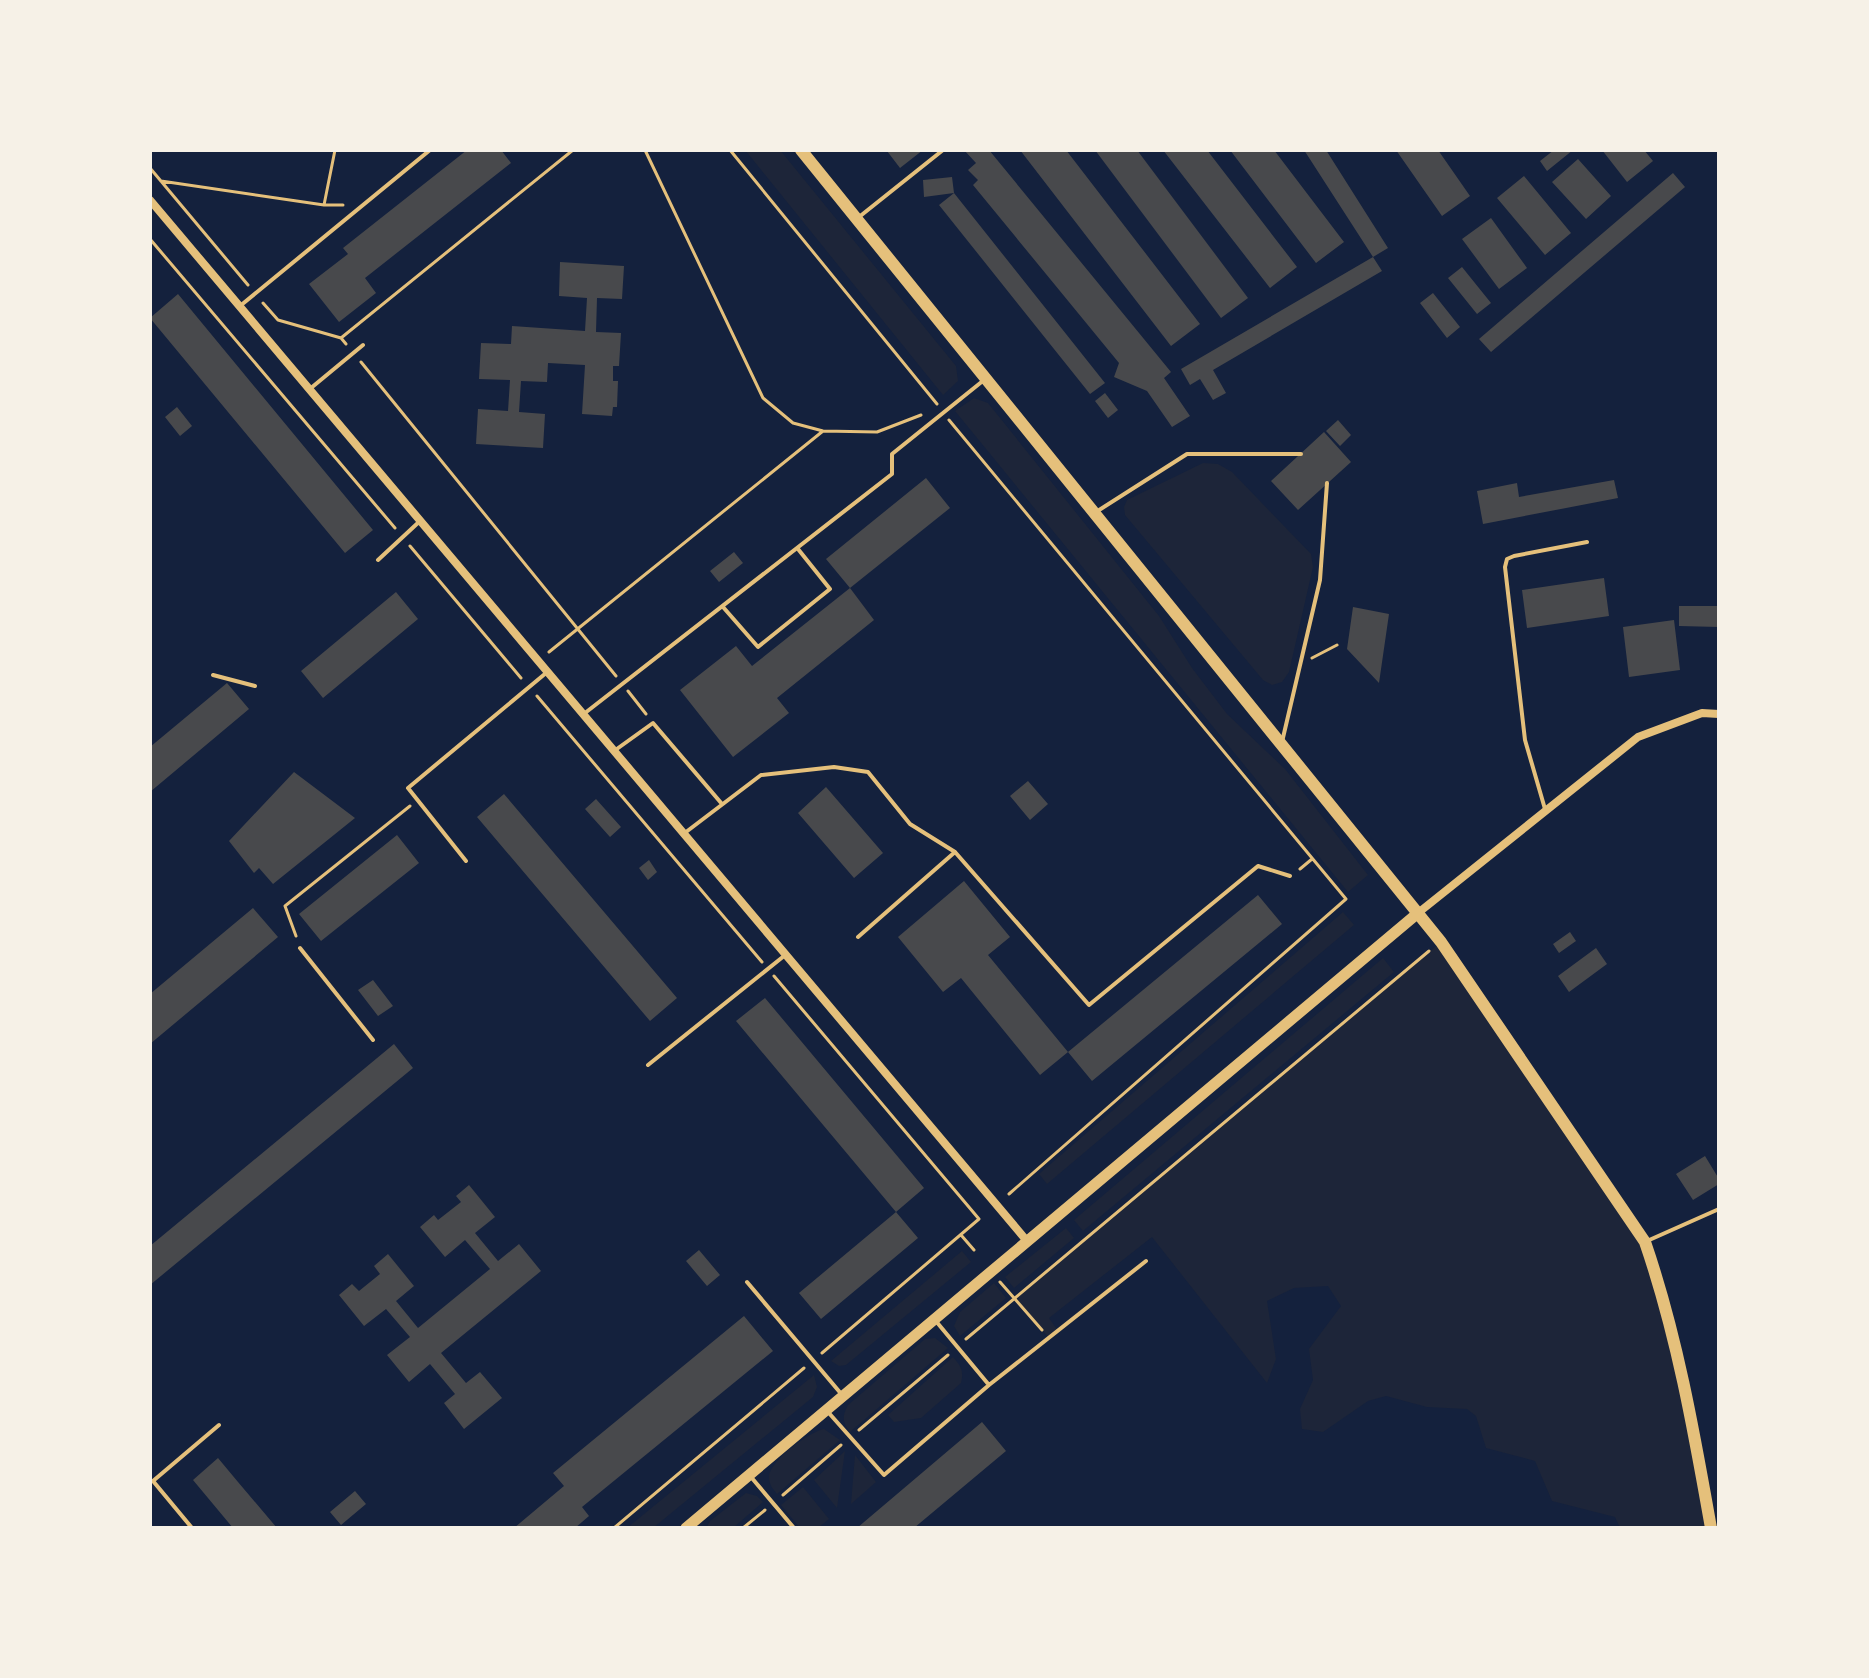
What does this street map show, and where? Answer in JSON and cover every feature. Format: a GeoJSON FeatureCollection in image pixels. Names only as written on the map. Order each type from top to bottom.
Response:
{"type":"FeatureCollection","features":[{"type":"Feature","properties":{"kind":"main road"},"geometry":{"type":"LineString","coordinates":[[801,150],[1441,942],[1645,1242],[1662,1291],[1674,1341],[1711,1528]]}},
{"type":"Feature","properties":{"kind":"street"},"geometry":{"type":"LineString","coordinates":[[150,200],[1027,1241]]}},
{"type":"Feature","properties":{"kind":"street"},"geometry":{"type":"LineString","coordinates":[[686,1528],[1418,913],[1638,737],[1702,713],[1719,714]]}},
{"type":"Feature","properties":{"kind":"lane"},"geometry":{"type":"LineString","coordinates":[[240,306],[430,150]]}},
{"type":"Feature","properties":{"kind":"lane"},"geometry":{"type":"LineString","coordinates":[[857,219],[943,150]]}},
{"type":"Feature","properties":{"kind":"lane"},"geometry":{"type":"LineString","coordinates":[[309,389],[363,345]]}},
{"type":"Feature","properties":{"kind":"lane"},"geometry":{"type":"LineString","coordinates":[[583,715],[892,474],[892,454],[986,379]]}},
{"type":"Feature","properties":{"kind":"lane"},"geometry":{"type":"LineString","coordinates":[[1094,513],[1187,454],[1301,454]]}},
{"type":"Feature","properties":{"kind":"lane"},"geometry":{"type":"LineString","coordinates":[[1281,744],[1320,580],[1327,483]]}},
{"type":"Feature","properties":{"kind":"lane"},"geometry":{"type":"LineString","coordinates":[[378,560],[421,521]]}},
{"type":"Feature","properties":{"kind":"lane"},"geometry":{"type":"LineString","coordinates":[[1545,811],[1525,740],[1505,567],[1507,559],[1514,556],[1587,542]]}},
{"type":"Feature","properties":{"kind":"lane"},"geometry":{"type":"LineString","coordinates":[[723,607],[758,647],[830,589],[797,549]]}},
{"type":"Feature","properties":{"kind":"lane"},"geometry":{"type":"LineString","coordinates":[[466,861],[408,788],[547,671]]}},
{"type":"Feature","properties":{"kind":"lane"},"geometry":{"type":"LineString","coordinates":[[213,675],[255,686]]}},
{"type":"Feature","properties":{"kind":"lane"},"geometry":{"type":"LineString","coordinates":[[614,751],[653,723],[722,804]]}},
{"type":"Feature","properties":{"kind":"lane"},"geometry":{"type":"LineString","coordinates":[[684,834],[761,775],[834,767],[868,772],[910,824],[955,852],[1089,1005],[1258,866],[1290,876]]}},
{"type":"Feature","properties":{"kind":"lane"},"geometry":{"type":"LineString","coordinates":[[858,937],[955,852]]}},
{"type":"Feature","properties":{"kind":"lane"},"geometry":{"type":"LineString","coordinates":[[300,948],[373,1040]]}},
{"type":"Feature","properties":{"kind":"lane"},"geometry":{"type":"LineString","coordinates":[[648,1065],[786,954]]}},
{"type":"Feature","properties":{"kind":"lane"},"geometry":{"type":"LineString","coordinates":[[1645,1242],[1719,1209]]}},
{"type":"Feature","properties":{"kind":"lane"},"geometry":{"type":"LineString","coordinates":[[827,1410],[884,1475],[989,1385],[1146,1261]]}},
{"type":"Feature","properties":{"kind":"lane"},"geometry":{"type":"LineString","coordinates":[[747,1282],[844,1396]]}},
{"type":"Feature","properties":{"kind":"lane"},"geometry":{"type":"LineString","coordinates":[[934,1319],[989,1385]]}},
{"type":"Feature","properties":{"kind":"lane"},"geometry":{"type":"LineString","coordinates":[[192,1528],[153,1481],[219,1425]]}},
{"type":"Feature","properties":{"kind":"lane"},"geometry":{"type":"LineString","coordinates":[[749,1475],[794,1528]]}},
{"type":"Feature","properties":{"kind":"path"},"geometry":{"type":"LineString","coordinates":[[324,205],[335,150]]}},
{"type":"Feature","properties":{"kind":"path"},"geometry":{"type":"LineString","coordinates":[[341,338],[573,150]]}},
{"type":"Feature","properties":{"kind":"path"},"geometry":{"type":"LineString","coordinates":[[645,150],[763,398],[793,423],[823,431],[877,432],[925,414]]}},
{"type":"Feature","properties":{"kind":"path"},"geometry":{"type":"LineString","coordinates":[[730,150],[939,408],[932,411]]}},
{"type":"Feature","properties":{"kind":"path"},"geometry":{"type":"LineString","coordinates":[[150,168],[278,320],[341,338],[653,723]]}},
{"type":"Feature","properties":{"kind":"path"},"geometry":{"type":"LineString","coordinates":[[161,181],[324,205],[363,205]]}},
{"type":"Feature","properties":{"kind":"path"},"geometry":{"type":"LineString","coordinates":[[150,239],[979,1219],[614,1528]]}},
{"type":"Feature","properties":{"kind":"path"},"geometry":{"type":"LineString","coordinates":[[944,413],[1346,899],[1009,1194]]}},
{"type":"Feature","properties":{"kind":"path"},"geometry":{"type":"LineString","coordinates":[[546,654],[823,431]]}},
{"type":"Feature","properties":{"kind":"path"},"geometry":{"type":"LineString","coordinates":[[1300,663],[1337,645]]}},
{"type":"Feature","properties":{"kind":"path"},"geometry":{"type":"LineString","coordinates":[[300,948],[285,906],[418,800]]}},
{"type":"Feature","properties":{"kind":"path"},"geometry":{"type":"LineString","coordinates":[[1290,876],[1312,859]]}},
{"type":"Feature","properties":{"kind":"path"},"geometry":{"type":"LineString","coordinates":[[743,1528],[1431,950]]}},
{"type":"Feature","properties":{"kind":"path"},"geometry":{"type":"LineString","coordinates":[[961,1235],[974,1250]]}},
{"type":"Feature","properties":{"kind":"path"},"geometry":{"type":"LineString","coordinates":[[1000,1282],[1049,1338]]}},
{"type":"Feature","properties":{"kind":"shaded area"},"geometry":{"type":"Polygon","coordinates":[[[745,150],[780,150],[956,366],[958,381],[943,395],[745,150]]]}},
{"type":"Feature","properties":{"kind":"shaded area"},"geometry":{"type":"Polygon","coordinates":[[[974,398],[988,403],[1159,616],[1192,668],[1227,714],[1285,769],[1368,875],[1348,892],[955,411],[974,398]]]}},
{"type":"Feature","properties":{"kind":"shaded area"},"geometry":{"type":"Polygon","coordinates":[[[1203,463],[1218,464],[1232,472],[1311,554],[1313,567],[1289,672],[1282,682],[1272,685],[1263,680],[1125,515],[1127,500],[1203,463]]]}},
{"type":"Feature","properties":{"kind":"shaded area"},"geometry":{"type":"Polygon","coordinates":[[[1343,912],[1354,925],[1047,1184],[1039,1174],[1343,912]]]}},
{"type":"Feature","properties":{"kind":"shaded area"},"geometry":{"type":"Polygon","coordinates":[[[1441,942],[1645,1242],[1711,1528],[1620,1528],[1615,1517],[1552,1501],[1535,1461],[1486,1448],[1476,1416],[1467,1409],[1427,1407],[1386,1396],[1368,1401],[1323,1432],[1302,1429],[1300,1409],[1313,1380],[1309,1349],[1341,1306],[1328,1286],[1294,1288],[1267,1301],[1276,1359],[1267,1383],[1152,1237],[1049,1318],[1058,1331],[1049,1338],[1015,1298],[1441,942]]]}},
{"type":"Feature","properties":{"kind":"shaded area"},"geometry":{"type":"Polygon","coordinates":[[[1383,958],[1394,972],[1083,1231],[1074,1220],[1383,958]]]}},
{"type":"Feature","properties":{"kind":"shaded area"},"geometry":{"type":"Polygon","coordinates":[[[1066,1228],[1074,1238],[1014,1288],[1005,1277],[1066,1228]]]}},
{"type":"Feature","properties":{"kind":"shaded area"},"geometry":{"type":"Polygon","coordinates":[[[962,1251],[971,1262],[846,1365],[839,1366],[831,1361],[962,1251]]]}},
{"type":"Feature","properties":{"kind":"shaded area"},"geometry":{"type":"Polygon","coordinates":[[[994,1283],[1006,1298],[960,1336],[954,1326],[960,1312],[994,1283]]]}},
{"type":"Feature","properties":{"kind":"shaded area"},"geometry":{"type":"Polygon","coordinates":[[[935,1338],[948,1348],[850,1432],[844,1419],[848,1405],[925,1339],[935,1338]]]}},
{"type":"Feature","properties":{"kind":"shaded area"},"geometry":{"type":"Polygon","coordinates":[[[953,1357],[961,1369],[961,1383],[921,1418],[894,1422],[888,1415],[953,1357]]]}},
{"type":"Feature","properties":{"kind":"shaded area"},"geometry":{"type":"Polygon","coordinates":[[[814,1375],[817,1387],[813,1397],[653,1528],[627,1528],[814,1375]]]}},
{"type":"Feature","properties":{"kind":"shaded area"},"geometry":{"type":"Polygon","coordinates":[[[824,1429],[840,1440],[777,1494],[770,1485],[769,1477],[775,1463],[800,1441],[824,1429]]]}},
{"type":"Feature","properties":{"kind":"shaded area"},"geometry":{"type":"Polygon","coordinates":[[[845,1451],[837,1508],[814,1480],[845,1451]]]}},
{"type":"Feature","properties":{"kind":"shaded area"},"geometry":{"type":"Polygon","coordinates":[[[855,1455],[876,1482],[851,1504],[855,1455]]]}},
{"type":"Feature","properties":{"kind":"shaded area"},"geometry":{"type":"Polygon","coordinates":[[[803,1487],[829,1519],[818,1528],[800,1528],[781,1505],[803,1487]]]}},
{"type":"Feature","properties":{"kind":"shaded area"},"geometry":{"type":"Polygon","coordinates":[[[746,1493],[757,1496],[763,1502],[733,1528],[706,1528],[710,1521],[746,1493]]]}},
{"type":"Feature","properties":{"kind":"building"},"geometry":{"type":"Polygon","coordinates":[[[467,150],[501,150],[511,163],[365,278],[376,293],[339,322],[309,284],[348,254],[343,248],[467,150]]]}},
{"type":"Feature","properties":{"kind":"building"},"geometry":{"type":"Polygon","coordinates":[[[889,150],[923,150],[900,168],[889,150]]]}},
{"type":"Feature","properties":{"kind":"building"},"geometry":{"type":"Polygon","coordinates":[[[964,150],[989,150],[1171,372],[1164,378],[1190,416],[1172,427],[1147,391],[1114,377],[1119,363],[973,185],[978,180],[968,170],[976,163],[964,150]]]}},
{"type":"Feature","properties":{"kind":"building"},"geometry":{"type":"Polygon","coordinates":[[[1020,150],[1066,150],[1200,324],[1171,346],[1020,150]]]}},
{"type":"Feature","properties":{"kind":"building"},"geometry":{"type":"Polygon","coordinates":[[[1095,150],[1137,150],[1248,298],[1221,318],[1095,150]]]}},
{"type":"Feature","properties":{"kind":"building"},"geometry":{"type":"Polygon","coordinates":[[[1163,150],[1207,150],[1297,267],[1270,288],[1163,150]]]}},
{"type":"Feature","properties":{"kind":"building"},"geometry":{"type":"Polygon","coordinates":[[[1230,150],[1274,150],[1344,242],[1316,263],[1230,150]]]}},
{"type":"Feature","properties":{"kind":"building"},"geometry":{"type":"Polygon","coordinates":[[[1304,150],[1326,150],[1388,248],[1373,257],[1304,150]]]}},
{"type":"Feature","properties":{"kind":"building"},"geometry":{"type":"Polygon","coordinates":[[[1396,150],[1438,150],[1470,196],[1442,216],[1396,150]]]}},
{"type":"Feature","properties":{"kind":"building"},"geometry":{"type":"Polygon","coordinates":[[[1554,150],[1573,150],[1547,171],[1540,161],[1554,150]]]}},
{"type":"Feature","properties":{"kind":"building"},"geometry":{"type":"Polygon","coordinates":[[[1602,150],[1644,150],[1653,161],[1627,182],[1602,150]]]}},
{"type":"Feature","properties":{"kind":"building"},"geometry":{"type":"Polygon","coordinates":[[[1578,159],[1611,196],[1586,219],[1552,182],[1578,159]]]}},
{"type":"Feature","properties":{"kind":"building"},"geometry":{"type":"Polygon","coordinates":[[[1673,173],[1685,187],[1491,352],[1479,339],[1673,173]]]}},
{"type":"Feature","properties":{"kind":"building"},"geometry":{"type":"Polygon","coordinates":[[[1524,176],[1571,233],[1545,255],[1497,198],[1524,176]]]}},
{"type":"Feature","properties":{"kind":"building"},"geometry":{"type":"Polygon","coordinates":[[[952,177],[954,193],[924,197],[923,180],[952,177]]]}},
{"type":"Feature","properties":{"kind":"building"},"geometry":{"type":"Polygon","coordinates":[[[954,193],[1105,383],[1090,394],[939,205],[954,193]]]}},
{"type":"Feature","properties":{"kind":"building"},"geometry":{"type":"Polygon","coordinates":[[[1491,218],[1527,268],[1499,289],[1462,239],[1491,218]]]}},
{"type":"Feature","properties":{"kind":"building"},"geometry":{"type":"Polygon","coordinates":[[[1373,257],[1382,271],[1213,370],[1226,393],[1213,400],[1200,379],[1190,385],[1181,369],[1373,257]]]}},
{"type":"Feature","properties":{"kind":"building"},"geometry":{"type":"Polygon","coordinates":[[[560,262],[624,266],[622,299],[597,298],[596,332],[621,333],[619,366],[613,366],[613,381],[618,381],[617,407],[613,407],[612,416],[582,414],[585,365],[548,363],[547,382],[521,381],[519,412],[545,414],[543,448],[476,444],[478,409],[508,411],[510,380],[479,379],[481,343],[511,344],[512,326],[585,331],[587,298],[559,296],[560,262]]]}},
{"type":"Feature","properties":{"kind":"building"},"geometry":{"type":"Polygon","coordinates":[[[1462,267],[1491,303],[1477,314],[1448,278],[1462,267]]]}},
{"type":"Feature","properties":{"kind":"building"},"geometry":{"type":"Polygon","coordinates":[[[1433,293],[1460,327],[1447,338],[1420,303],[1433,293]]]}},
{"type":"Feature","properties":{"kind":"building"},"geometry":{"type":"Polygon","coordinates":[[[178,294],[373,530],[345,553],[150,318],[178,294]]]}},
{"type":"Feature","properties":{"kind":"building"},"geometry":{"type":"Polygon","coordinates":[[[1105,393],[1118,410],[1108,418],[1095,401],[1105,393]]]}},
{"type":"Feature","properties":{"kind":"building"},"geometry":{"type":"Polygon","coordinates":[[[177,407],[192,426],[180,436],[165,417],[177,407]]]}},
{"type":"Feature","properties":{"kind":"building"},"geometry":{"type":"Polygon","coordinates":[[[1338,420],[1351,435],[1340,446],[1326,431],[1338,420]]]}},
{"type":"Feature","properties":{"kind":"building"},"geometry":{"type":"Polygon","coordinates":[[[1324,432],[1351,462],[1298,510],[1271,481],[1324,432]]]}},
{"type":"Feature","properties":{"kind":"building"},"geometry":{"type":"Polygon","coordinates":[[[926,478],[950,508],[850,588],[826,559],[926,478]]]}},
{"type":"Feature","properties":{"kind":"building"},"geometry":{"type":"Polygon","coordinates":[[[1614,480],[1618,498],[1483,524],[1477,491],[1517,483],[1519,497],[1614,480]]]}},
{"type":"Feature","properties":{"kind":"building"},"geometry":{"type":"Polygon","coordinates":[[[734,552],[743,563],[719,582],[710,571],[734,552]]]}},
{"type":"Feature","properties":{"kind":"building"},"geometry":{"type":"Polygon","coordinates":[[[1604,578],[1609,616],[1527,628],[1522,590],[1604,578]]]}},
{"type":"Feature","properties":{"kind":"building"},"geometry":{"type":"Polygon","coordinates":[[[850,588],[874,620],[777,698],[789,713],[733,757],[680,690],[736,646],[752,666],[850,588]]]}},
{"type":"Feature","properties":{"kind":"building"},"geometry":{"type":"Polygon","coordinates":[[[396,592],[418,619],[323,698],[301,671],[396,592]]]}},
{"type":"Feature","properties":{"kind":"building"},"geometry":{"type":"Polygon","coordinates":[[[1679,606],[1719,606],[1719,627],[1679,626],[1679,606]]]}},
{"type":"Feature","properties":{"kind":"building"},"geometry":{"type":"Polygon","coordinates":[[[1353,607],[1389,614],[1379,683],[1347,649],[1353,607]]]}},
{"type":"Feature","properties":{"kind":"building"},"geometry":{"type":"Polygon","coordinates":[[[1674,620],[1680,670],[1629,677],[1623,627],[1674,620]]]}},
{"type":"Feature","properties":{"kind":"building"},"geometry":{"type":"Polygon","coordinates":[[[227,683],[249,709],[150,792],[150,747],[227,683]]]}},
{"type":"Feature","properties":{"kind":"building"},"geometry":{"type":"Polygon","coordinates":[[[294,772],[355,818],[273,884],[259,868],[254,873],[229,841],[294,772]]]}},
{"type":"Feature","properties":{"kind":"building"},"geometry":{"type":"Polygon","coordinates":[[[1028,781],[1048,804],[1030,820],[1010,796],[1028,781]]]}},
{"type":"Feature","properties":{"kind":"building"},"geometry":{"type":"Polygon","coordinates":[[[826,787],[883,853],[854,878],[798,813],[826,787]]]}},
{"type":"Feature","properties":{"kind":"building"},"geometry":{"type":"Polygon","coordinates":[[[504,794],[677,998],[650,1021],[477,817],[504,794]]]}},
{"type":"Feature","properties":{"kind":"building"},"geometry":{"type":"Polygon","coordinates":[[[596,799],[621,827],[610,837],[585,809],[596,799]]]}},
{"type":"Feature","properties":{"kind":"building"},"geometry":{"type":"Polygon","coordinates":[[[397,835],[419,863],[321,941],[299,914],[397,835]]]}},
{"type":"Feature","properties":{"kind":"building"},"geometry":{"type":"Polygon","coordinates":[[[649,860],[657,872],[648,880],[639,868],[649,860]]]}},
{"type":"Feature","properties":{"kind":"building"},"geometry":{"type":"Polygon","coordinates":[[[964,881],[1010,937],[988,955],[1068,1052],[1040,1075],[961,978],[943,992],[898,937],[964,881]]]}},
{"type":"Feature","properties":{"kind":"building"},"geometry":{"type":"Polygon","coordinates":[[[1258,895],[1282,924],[1092,1081],[1068,1052],[1258,895]]]}},
{"type":"Feature","properties":{"kind":"building"},"geometry":{"type":"Polygon","coordinates":[[[253,908],[278,937],[150,1044],[150,994],[253,908]]]}},
{"type":"Feature","properties":{"kind":"building"},"geometry":{"type":"Polygon","coordinates":[[[1570,932],[1576,941],[1559,953],[1553,944],[1570,932]]]}},
{"type":"Feature","properties":{"kind":"building"},"geometry":{"type":"Polygon","coordinates":[[[1596,948],[1607,964],[1569,992],[1558,976],[1596,948]]]}},
{"type":"Feature","properties":{"kind":"building"},"geometry":{"type":"Polygon","coordinates":[[[373,980],[393,1006],[378,1016],[358,990],[373,980]]]}},
{"type":"Feature","properties":{"kind":"building"},"geometry":{"type":"Polygon","coordinates":[[[765,998],[924,1188],[896,1212],[736,1021],[765,998]]]}},
{"type":"Feature","properties":{"kind":"building"},"geometry":{"type":"Polygon","coordinates":[[[394,1044],[413,1068],[150,1285],[150,1246],[394,1044]]]}},
{"type":"Feature","properties":{"kind":"building"},"geometry":{"type":"Polygon","coordinates":[[[1705,1156],[1719,1184],[1693,1200],[1676,1174],[1705,1156]]]}},
{"type":"Feature","properties":{"kind":"building"},"geometry":{"type":"Polygon","coordinates":[[[469,1185],[495,1217],[475,1233],[498,1261],[519,1244],[541,1271],[441,1353],[466,1383],[480,1372],[502,1398],[464,1429],[444,1403],[455,1394],[430,1364],[409,1382],[387,1355],[410,1337],[386,1309],[364,1326],[339,1295],[352,1284],[359,1291],[380,1274],[374,1266],[388,1254],[414,1286],[396,1301],[418,1328],[490,1269],[465,1240],[445,1257],[420,1227],[434,1215],[438,1220],[461,1202],[456,1196],[469,1185]]]}},
{"type":"Feature","properties":{"kind":"building"},"geometry":{"type":"Polygon","coordinates":[[[896,1212],[918,1238],[821,1319],[799,1293],[896,1212]]]}},
{"type":"Feature","properties":{"kind":"building"},"geometry":{"type":"Polygon","coordinates":[[[699,1250],[720,1275],[707,1286],[686,1261],[699,1250]]]}},
{"type":"Feature","properties":{"kind":"building"},"geometry":{"type":"Polygon","coordinates":[[[744,1316],[773,1351],[582,1507],[589,1516],[575,1528],[514,1528],[564,1486],[553,1473],[744,1316]]]}},
{"type":"Feature","properties":{"kind":"building"},"geometry":{"type":"Polygon","coordinates":[[[982,1422],[1006,1451],[914,1528],[857,1528],[982,1422]]]}},
{"type":"Feature","properties":{"kind":"building"},"geometry":{"type":"Polygon","coordinates":[[[218,1458],[277,1528],[233,1528],[193,1480],[218,1458]]]}},
{"type":"Feature","properties":{"kind":"building"},"geometry":{"type":"Polygon","coordinates":[[[355,1491],[366,1504],[341,1525],[330,1512],[355,1491]]]}}]}
